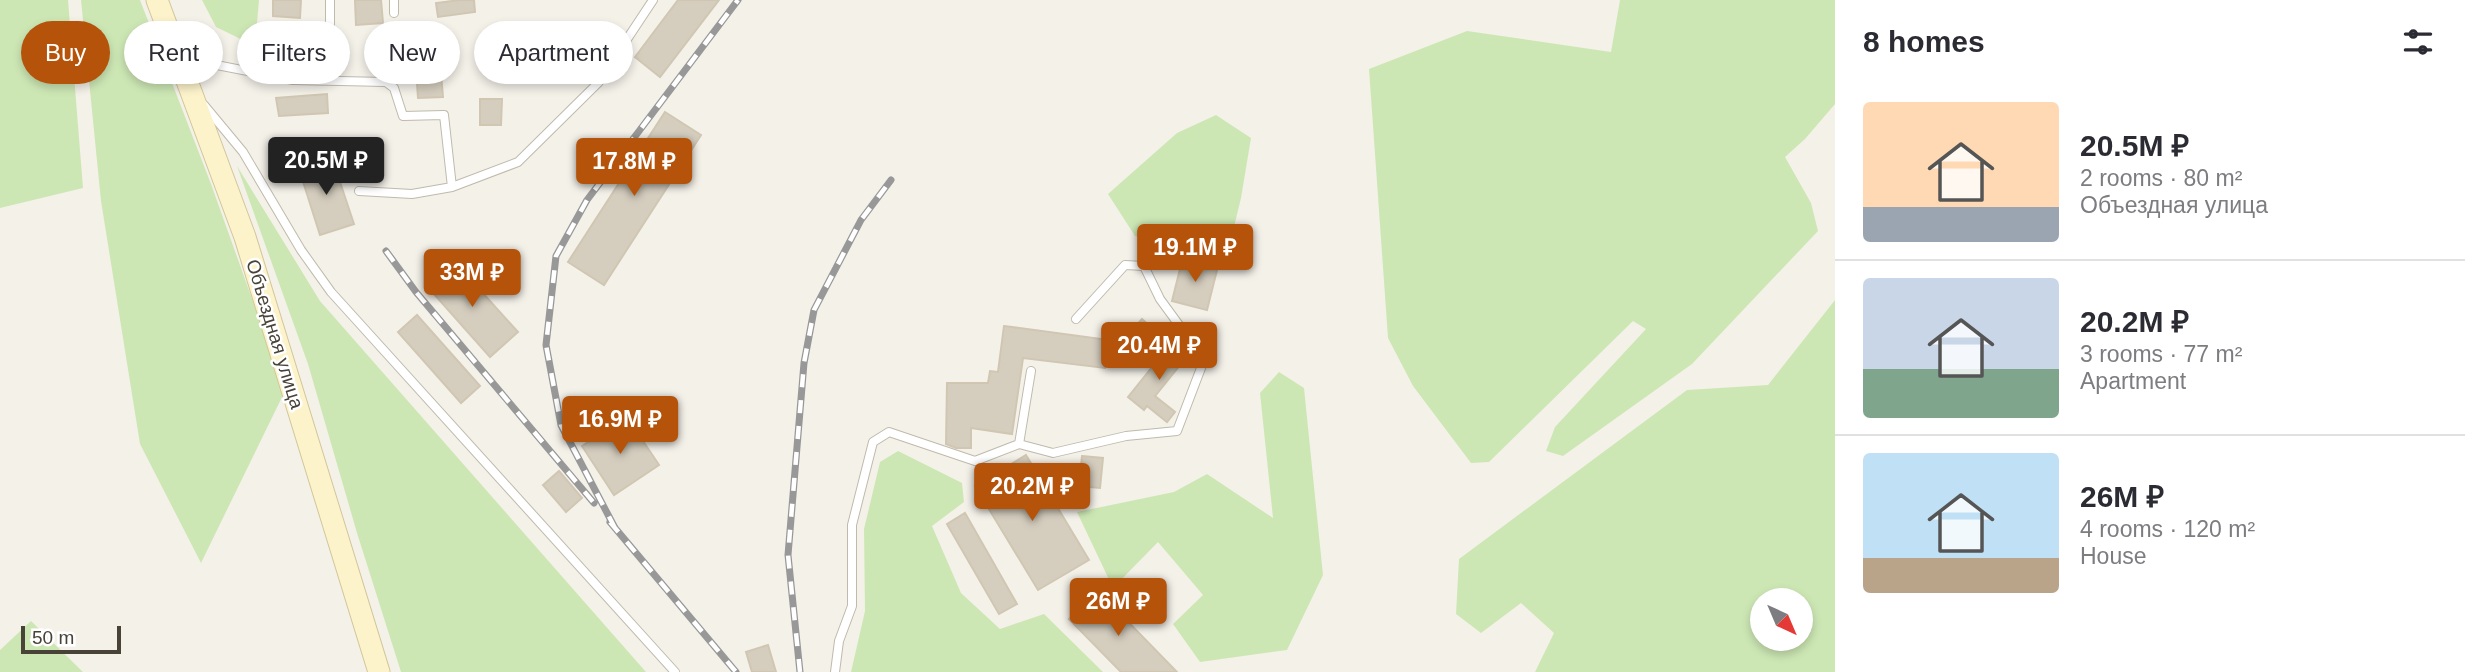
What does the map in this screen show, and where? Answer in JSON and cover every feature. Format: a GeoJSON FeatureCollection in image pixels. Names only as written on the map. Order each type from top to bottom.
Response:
{"type":"FeatureCollection","features":[{"type":"Feature","properties":{"kind":"main road","name":"Объездная улица"},"geometry":{"type":"LineString","coordinates":[[157,0],[165,21]]}},
{"type":"Feature","properties":{"kind":"main road","name":"Объездная улица"},"geometry":{"type":"LineString","coordinates":[[189,84],[245,237],[380,672]]}},
{"type":"Feature","properties":{"kind":"lane"},"geometry":{"type":"LineString","coordinates":[[330,0],[330,21]]}},
{"type":"Feature","properties":{"kind":"lane"},"geometry":{"type":"LineString","coordinates":[[394,0],[394,13]]}},
{"type":"Feature","properties":{"kind":"lane"},"geometry":{"type":"LineString","coordinates":[[359,191],[412,194],[452,187],[518,162],[598,83],[653,0]]}},
{"type":"Feature","properties":{"kind":"lane"},"geometry":{"type":"LineString","coordinates":[[223,65],[293,80],[386,82],[394,88],[403,116],[444,115],[452,187]]}},
{"type":"Feature","properties":{"kind":"lane"},"geometry":{"type":"LineString","coordinates":[[190,87],[243,152],[301,250],[331,292],[675,672]]}},
{"type":"Feature","properties":{"kind":"lane"},"geometry":{"type":"LineString","coordinates":[[835,672],[839,641],[852,607],[852,525],[873,442],[889,432],[975,461],[1019,444],[1053,453],[1126,436],[1177,431],[1202,368],[1198,351],[1160,299],[1144,266],[1125,265],[1076,319]]}},
{"type":"Feature","properties":{"kind":"lane"},"geometry":{"type":"LineString","coordinates":[[1019,444],[1031,371]]}},
{"type":"Feature","properties":{"kind":"green space"},"geometry":{"type":"Polygon","coordinates":[[[0,0],[68,0],[70,21],[21,21],[21,84],[75,84],[83,188],[0,208],[0,0]]]}},
{"type":"Feature","properties":{"kind":"green space"},"geometry":{"type":"Polygon","coordinates":[[[81,0],[140,0],[148,21],[124,21],[124,84],[172,84],[285,391],[201,563],[140,444],[101,201],[89,84],[110,84],[110,21],[83,21],[81,0]]]}},
{"type":"Feature","properties":{"kind":"green space"},"geometry":{"type":"Polygon","coordinates":[[[202,0],[259,0],[257,21],[237,21],[237,37],[223,30],[223,21],[213,21],[202,0]]]}},
{"type":"Feature","properties":{"kind":"green space"},"geometry":{"type":"Polygon","coordinates":[[[1620,0],[1835,0],[1835,104],[1805,139],[1785,157],[1811,203],[1818,231],[1692,364],[1563,456],[1546,451],[1555,427],[1646,329],[1633,321],[1489,462],[1471,463],[1413,386],[1388,338],[1369,69],[1467,31],[1611,52],[1620,0]]]}},
{"type":"Feature","properties":{"kind":"green space"},"geometry":{"type":"Polygon","coordinates":[[[1216,115],[1251,138],[1241,198],[1226,260],[1135,236],[1108,194],[1177,133],[1216,115]]]}},
{"type":"Feature","properties":{"kind":"green space"},"geometry":{"type":"Polygon","coordinates":[[[237,166],[320,301],[646,672],[401,672],[308,364],[237,166]]]}},
{"type":"Feature","properties":{"kind":"green space"},"geometry":{"type":"Polygon","coordinates":[[[1835,300],[1835,672],[1535,672],[1554,633],[1521,603],[1481,633],[1456,614],[1459,559],[1687,390],[1768,385],[1835,300]]]}},
{"type":"Feature","properties":{"kind":"green space"},"geometry":{"type":"Polygon","coordinates":[[[1279,372],[1304,388],[1323,575],[1287,650],[1200,662],[1173,624],[1203,595],[1158,542],[1113,588],[1077,512],[1174,492],[1207,474],[1273,518],[1260,393],[1279,372]]]}},
{"type":"Feature","properties":{"kind":"green space"},"geometry":{"type":"Polygon","coordinates":[[[898,451],[962,483],[964,502],[932,526],[961,593],[1000,629],[1044,614],[1103,672],[851,672],[865,611],[864,529],[880,462],[898,451]]]}},
{"type":"Feature","properties":{"kind":"green space"},"geometry":{"type":"Polygon","coordinates":[[[31,621],[83,672],[0,672],[0,650],[31,621]]]}},
{"type":"Feature","properties":{"kind":"building"},"geometry":{"type":"Polygon","coordinates":[[[273,0],[301,0],[300,18],[273,16],[273,0]]]}},
{"type":"Feature","properties":{"kind":"building"},"geometry":{"type":"Polygon","coordinates":[[[355,0],[381,0],[383,21],[364,21],[364,24],[356,25],[355,0]]]}},
{"type":"Feature","properties":{"kind":"building"},"geometry":{"type":"Polygon","coordinates":[[[474,0],[475,12],[438,17],[436,3],[474,0]]]}},
{"type":"Feature","properties":{"kind":"building"},"geometry":{"type":"Polygon","coordinates":[[[678,0],[719,0],[660,77],[635,57],[678,0]]]}},
{"type":"Feature","properties":{"kind":"building"},"geometry":{"type":"Polygon","coordinates":[[[417,84],[442,84],[443,97],[418,98],[417,84]]]}},
{"type":"Feature","properties":{"kind":"building"},"geometry":{"type":"Polygon","coordinates":[[[327,94],[328,113],[279,116],[276,98],[327,94]]]}},
{"type":"Feature","properties":{"kind":"building"},"geometry":{"type":"Polygon","coordinates":[[[480,99],[502,99],[501,125],[480,125],[480,99]]]}},
{"type":"Feature","properties":{"kind":"building"},"geometry":{"type":"Polygon","coordinates":[[[665,112],[701,135],[604,285],[568,262],[665,112]]]}},
{"type":"Feature","properties":{"kind":"building"},"geometry":{"type":"Polygon","coordinates":[[[332,158],[354,224],[320,235],[299,169],[332,158]]]}},
{"type":"Feature","properties":{"kind":"building"},"geometry":{"type":"Polygon","coordinates":[[[1183,257],[1218,266],[1207,310],[1172,301],[1183,257]]]}},
{"type":"Feature","properties":{"kind":"building"},"geometry":{"type":"Polygon","coordinates":[[[453,260],[518,332],[490,357],[426,285],[453,260]]]}},
{"type":"Feature","properties":{"kind":"building"},"geometry":{"type":"Polygon","coordinates":[[[417,315],[480,386],[461,403],[398,332],[417,315]]]}},
{"type":"Feature","properties":{"kind":"building"},"geometry":{"type":"Polygon","coordinates":[[[1142,319],[1151,327],[1138,343],[1128,335],[1142,319]]]}},
{"type":"Feature","properties":{"kind":"building"},"geometry":{"type":"Polygon","coordinates":[[[1004,326],[1109,340],[1105,368],[1023,358],[1012,434],[971,428],[971,448],[956,448],[946,444],[947,383],[988,383],[990,371],[998,372],[1004,326]]]}},
{"type":"Feature","properties":{"kind":"building"},"geometry":{"type":"Polygon","coordinates":[[[1173,341],[1189,354],[1155,396],[1175,412],[1167,422],[1147,406],[1144,410],[1128,397],[1173,341]]]}},
{"type":"Feature","properties":{"kind":"building"},"geometry":{"type":"Polygon","coordinates":[[[627,417],[659,465],[614,495],[582,446],[627,417]]]}},
{"type":"Feature","properties":{"kind":"building"},"geometry":{"type":"Polygon","coordinates":[[[1026,455],[1089,560],[1038,590],[975,486],[1026,455]]]}},
{"type":"Feature","properties":{"kind":"building"},"geometry":{"type":"Polygon","coordinates":[[[1082,456],[1103,458],[1100,488],[1079,486],[1082,456]]]}},
{"type":"Feature","properties":{"kind":"building"},"geometry":{"type":"Polygon","coordinates":[[[559,471],[582,498],[566,512],[543,485],[559,471]]]}},
{"type":"Feature","properties":{"kind":"building"},"geometry":{"type":"Polygon","coordinates":[[[965,513],[1017,604],[999,614],[947,524],[965,513]]]}},
{"type":"Feature","properties":{"kind":"building"},"geometry":{"type":"Polygon","coordinates":[[[1098,591],[1177,672],[1121,672],[1069,619],[1098,591]]]}},
{"type":"Feature","properties":{"kind":"building"},"geometry":{"type":"Polygon","coordinates":[[[768,645],[776,672],[752,672],[746,652],[768,645]]]}},
{"type":"Feature","properties":{"kind":"railway"},"geometry":{"type":"LineString","coordinates":[[615,528],[561,425],[546,345],[556,256],[587,200],[738,0]]}},
{"type":"Feature","properties":{"kind":"railway"},"geometry":{"type":"LineString","coordinates":[[800,672],[788,555],[804,363],[814,310],[861,220],[891,180]]}},
{"type":"Feature","properties":{"kind":"railway"},"geometry":{"type":"LineString","coordinates":[[386,251],[416,292],[594,503]]}},
{"type":"Feature","properties":{"kind":"railway"},"geometry":{"type":"LineString","coordinates":[[610,522],[736,672]]}}]}
